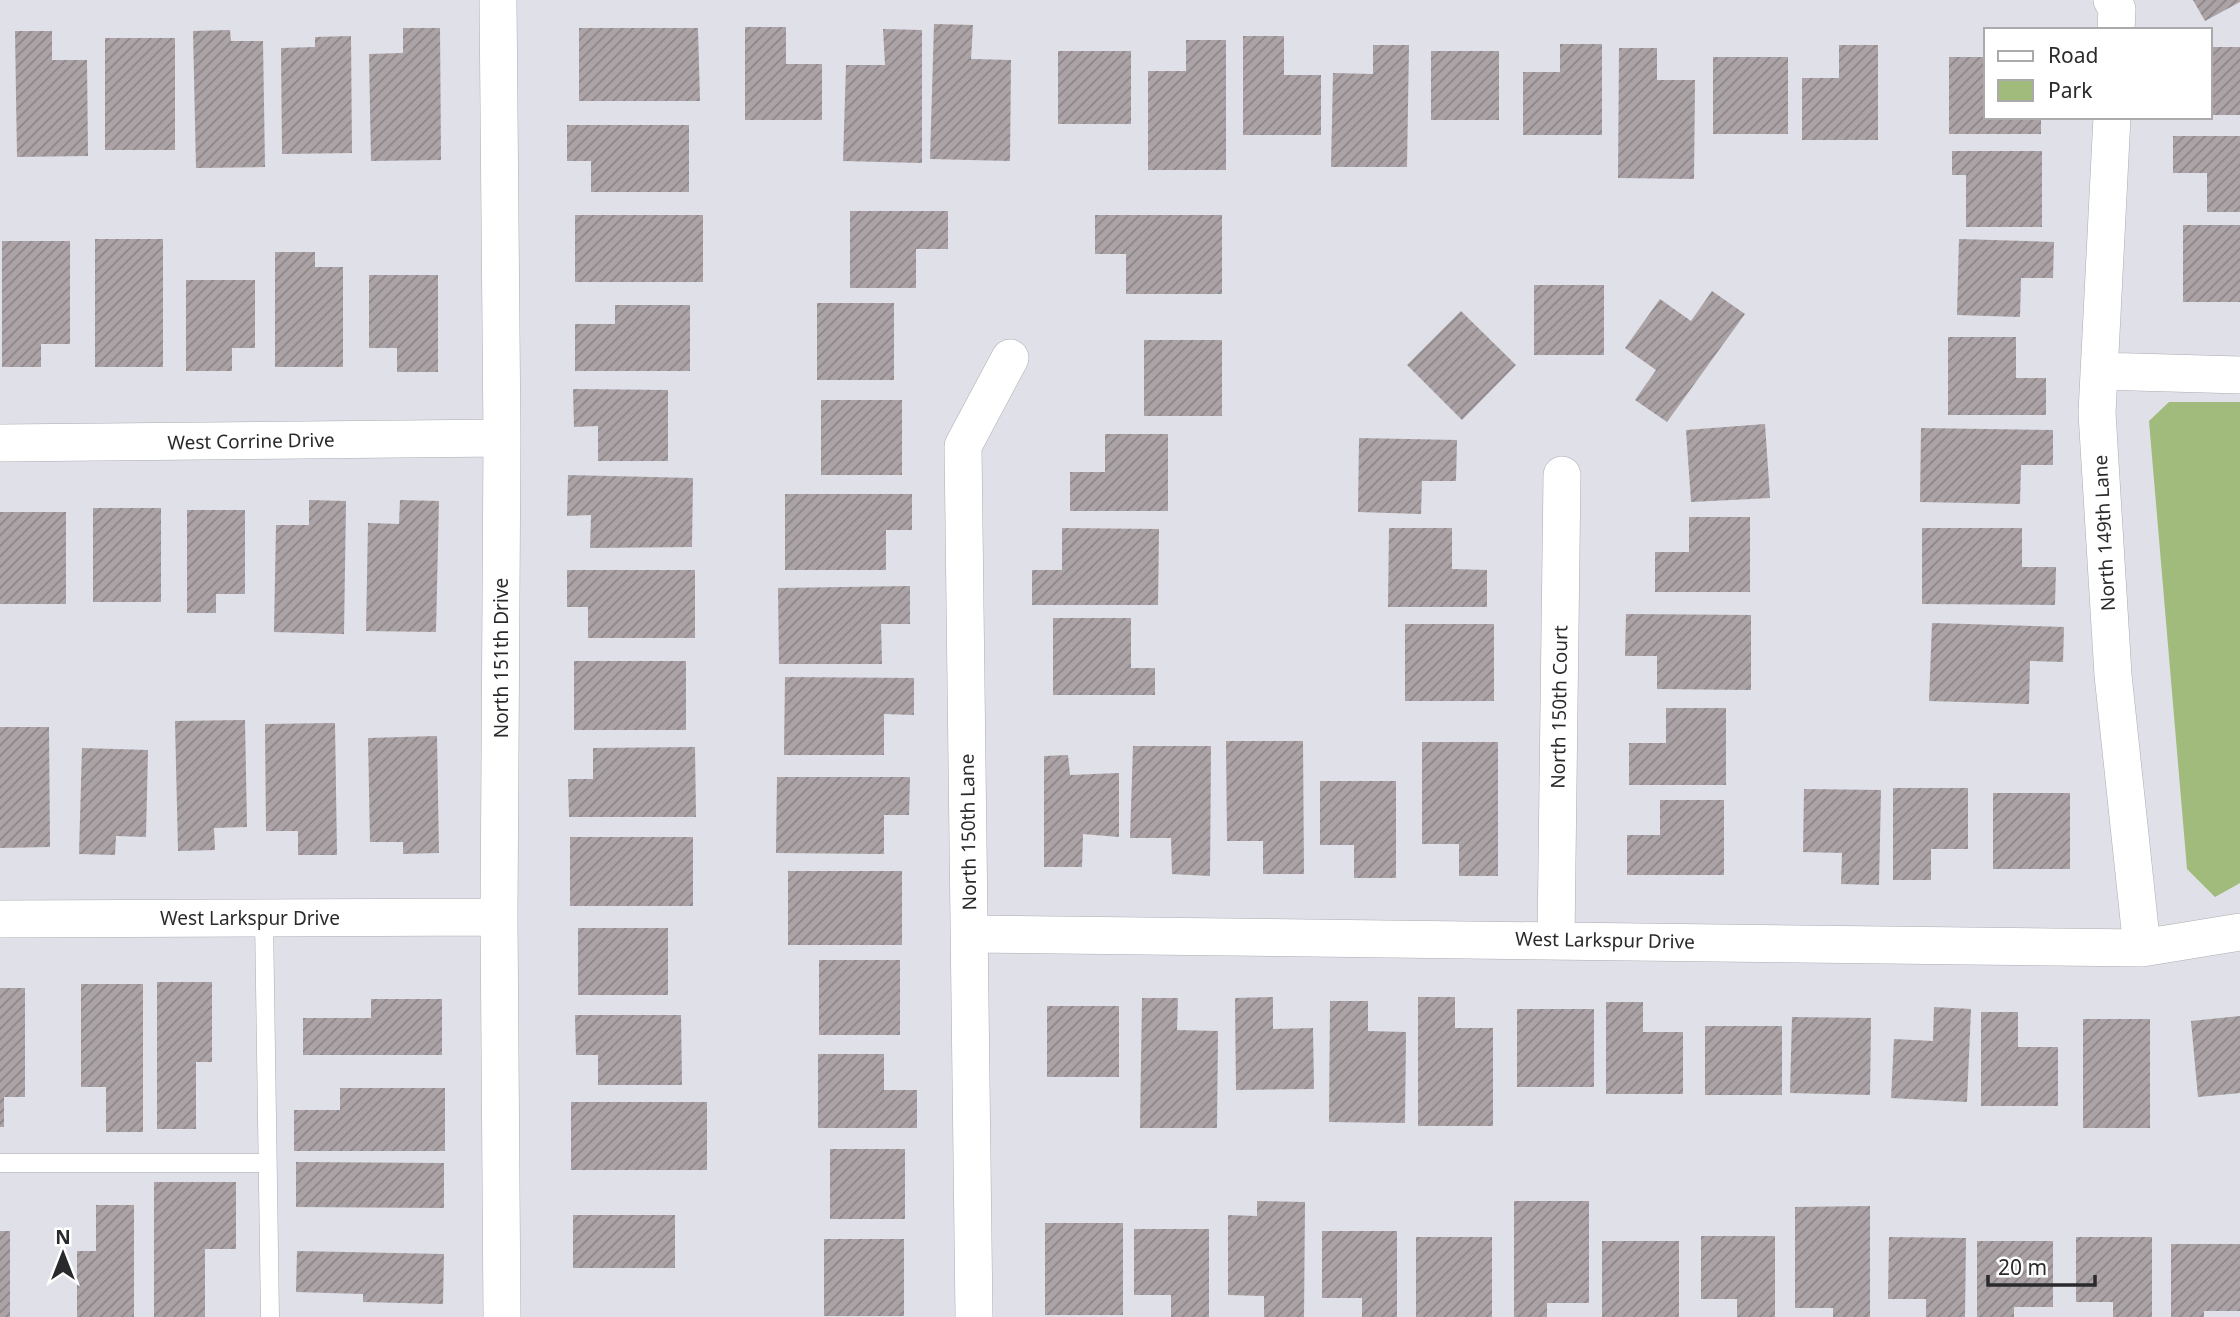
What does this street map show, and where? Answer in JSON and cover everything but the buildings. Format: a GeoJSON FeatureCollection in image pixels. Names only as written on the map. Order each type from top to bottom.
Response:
{"type":"FeatureCollection","features":[{"type":"Feature","properties":{"kind":"street","name":"North 151th Drive"},"geometry":{"type":"LineString","coordinates":[[498,0],[502,438],[499,917],[502,1317]]}},
{"type":"Feature","properties":{"kind":"street"},"geometry":{"type":"LineString","coordinates":[[2112,0],[2117,9],[2116,28]]}},
{"type":"Feature","properties":{"kind":"street","name":"North 149th Lane"},"geometry":{"type":"LineString","coordinates":[[2112,119],[2097,413],[2113,675],[2142,948]]}},
{"type":"Feature","properties":{"kind":"street","name":"North 150th Lane"},"geometry":{"type":"LineString","coordinates":[[974,1317],[963,446],[1010,358]]}},
{"type":"Feature","properties":{"kind":"street"},"geometry":{"type":"LineString","coordinates":[[2099,371],[2240,375]]}},
{"type":"Feature","properties":{"kind":"street","name":"West Corrine Drive"},"geometry":{"type":"LineString","coordinates":[[0,443],[502,438]]}},
{"type":"Feature","properties":{"kind":"street","name":"North 150th Court"},"geometry":{"type":"LineString","coordinates":[[1556,940],[1562,475]]}},
{"type":"Feature","properties":{"kind":"street","name":"West Larkspur Drive"},"geometry":{"type":"LineString","coordinates":[[0,919],[499,917]]}},
{"type":"Feature","properties":{"kind":"street","name":"West Larkspur Drive"},"geometry":{"type":"LineString","coordinates":[[969,934],[2142,948],[2240,932]]}},
{"type":"Feature","properties":{"kind":"lane"},"geometry":{"type":"LineString","coordinates":[[264,918],[270,1317]]}},
{"type":"Feature","properties":{"kind":"lane"},"geometry":{"type":"LineString","coordinates":[[0,1163],[267,1163]]}},
{"type":"Feature","properties":{"kind":"green space"},"geometry":{"type":"Polygon","coordinates":[[[2169,402],[2240,402],[2240,883],[2215,897],[2187,869],[2149,421],[2169,402]]]}}]}
